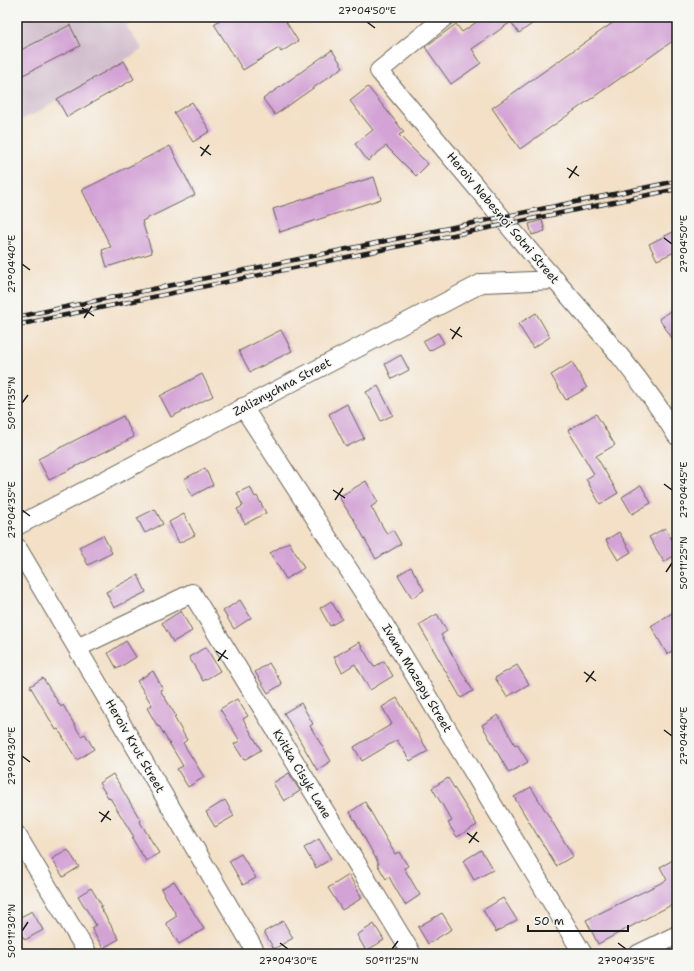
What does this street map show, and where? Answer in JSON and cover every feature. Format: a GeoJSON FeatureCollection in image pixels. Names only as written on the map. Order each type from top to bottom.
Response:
{"type":"FeatureCollection","features":[{"type":"Feature","properties":{"kind":"street","name":"Heroiv Nebesnoi Sotni Street"},"geometry":{"type":"LineString","coordinates":[[445,17],[378,71],[603,335],[664,415],[677,436]]}},
{"type":"Feature","properties":{"kind":"street","name":"Zaliznychna Street"},"geometry":{"type":"LineString","coordinates":[[17,526],[482,283],[556,280]]}},
{"type":"Feature","properties":{"kind":"street","name":"Ivana Mazepy Street"},"geometry":{"type":"LineString","coordinates":[[243,407],[382,621],[584,954]]}},
{"type":"Feature","properties":{"kind":"street","name":"Heroiv Krut Street"},"geometry":{"type":"LineString","coordinates":[[17,547],[257,954]]}},
{"type":"Feature","properties":{"kind":"street","name":"Kvitka Cisyk Lane"},"geometry":{"type":"LineString","coordinates":[[77,648],[192,593],[412,954]]}},
{"type":"Feature","properties":{"kind":"street"},"geometry":{"type":"LineString","coordinates":[[17,835],[88,954]]}},
{"type":"Feature","properties":{"kind":"street"},"geometry":{"type":"LineString","coordinates":[[638,954],[677,934]]}},
{"type":"Feature","properties":{"kind":"shaded area"},"geometry":{"type":"Polygon","coordinates":[[[17,17],[141,17],[126,26],[143,49],[36,113],[17,122],[17,17]]]}},
{"type":"Feature","properties":{"kind":"building"},"geometry":{"type":"Polygon","coordinates":[[[224,17],[283,17],[298,41],[281,52],[279,48],[243,70],[214,24],[224,17]]]}},
{"type":"Feature","properties":{"kind":"building"},"geometry":{"type":"Polygon","coordinates":[[[484,17],[542,17],[519,33],[511,22],[472,49],[481,63],[451,84],[425,47],[456,24],[462,32],[484,17]]]}},
{"type":"Feature","properties":{"kind":"building"},"geometry":{"type":"Polygon","coordinates":[[[621,17],[677,17],[677,38],[520,149],[492,108],[621,17]]]}},
{"type":"Feature","properties":{"kind":"building"},"geometry":{"type":"Polygon","coordinates":[[[70,25],[80,46],[17,78],[17,52],[70,25]]]}},
{"type":"Feature","properties":{"kind":"building"},"geometry":{"type":"Polygon","coordinates":[[[332,50],[343,67],[275,115],[263,99],[332,50]]]}},
{"type":"Feature","properties":{"kind":"building"},"geometry":{"type":"Polygon","coordinates":[[[124,61],[134,79],[67,117],[57,99],[124,61]]]}},
{"type":"Feature","properties":{"kind":"building"},"geometry":{"type":"Polygon","coordinates":[[[368,87],[404,132],[399,135],[428,164],[416,176],[386,146],[368,161],[355,144],[373,130],[350,101],[368,87]]]}},
{"type":"Feature","properties":{"kind":"building"},"geometry":{"type":"Polygon","coordinates":[[[192,102],[210,131],[193,142],[174,113],[192,102]]]}},
{"type":"Feature","properties":{"kind":"building"},"geometry":{"type":"Polygon","coordinates":[[[170,146],[195,195],[142,221],[152,253],[107,267],[102,250],[111,247],[82,190],[170,146]]]}},
{"type":"Feature","properties":{"kind":"building"},"geometry":{"type":"Polygon","coordinates":[[[374,177],[381,199],[280,232],[273,209],[374,177]]]}},
{"type":"Feature","properties":{"kind":"building"},"geometry":{"type":"Polygon","coordinates":[[[542,220],[545,231],[532,235],[529,224],[542,220]]]}},
{"type":"Feature","properties":{"kind":"building"},"geometry":{"type":"Polygon","coordinates":[[[677,230],[677,251],[657,260],[649,244],[677,230]]]}},
{"type":"Feature","properties":{"kind":"building"},"geometry":{"type":"Polygon","coordinates":[[[677,306],[677,345],[659,319],[677,306]]]}},
{"type":"Feature","properties":{"kind":"building"},"geometry":{"type":"Polygon","coordinates":[[[536,313],[550,337],[533,348],[518,324],[536,313]]]}},
{"type":"Feature","properties":{"kind":"building"},"geometry":{"type":"Polygon","coordinates":[[[281,330],[292,351],[250,372],[239,351],[281,330]]]}},
{"type":"Feature","properties":{"kind":"building"},"geometry":{"type":"Polygon","coordinates":[[[438,333],[444,343],[429,351],[423,341],[438,333]]]}},
{"type":"Feature","properties":{"kind":"building"},"geometry":{"type":"Polygon","coordinates":[[[401,355],[409,370],[392,379],[385,364],[401,355]]]}},
{"type":"Feature","properties":{"kind":"building"},"geometry":{"type":"Polygon","coordinates":[[[572,362],[587,388],[566,400],[551,375],[572,362]]]}},
{"type":"Feature","properties":{"kind":"building"},"geometry":{"type":"Polygon","coordinates":[[[202,374],[213,396],[171,417],[160,396],[202,374]]]}},
{"type":"Feature","properties":{"kind":"building"},"geometry":{"type":"Polygon","coordinates":[[[378,386],[393,415],[381,421],[366,392],[378,386]]]}},
{"type":"Feature","properties":{"kind":"building"},"geometry":{"type":"Polygon","coordinates":[[[347,404],[364,438],[346,447],[329,414],[347,404]]]}},
{"type":"Feature","properties":{"kind":"building"},"geometry":{"type":"Polygon","coordinates":[[[596,414],[615,445],[596,456],[618,493],[600,504],[586,479],[594,474],[568,430],[596,414]]]}},
{"type":"Feature","properties":{"kind":"building"},"geometry":{"type":"Polygon","coordinates":[[[123,416],[134,437],[49,480],[38,459],[123,416]]]}},
{"type":"Feature","properties":{"kind":"building"},"geometry":{"type":"Polygon","coordinates":[[[205,468],[213,485],[192,496],[184,479],[205,468]]]}},
{"type":"Feature","properties":{"kind":"building"},"geometry":{"type":"Polygon","coordinates":[[[366,481],[378,502],[371,507],[387,534],[393,530],[401,544],[376,559],[353,518],[339,497],[366,481]]]}},
{"type":"Feature","properties":{"kind":"building"},"geometry":{"type":"Polygon","coordinates":[[[641,485],[651,503],[632,514],[622,497],[641,485]]]}},
{"type":"Feature","properties":{"kind":"building"},"geometry":{"type":"Polygon","coordinates":[[[250,487],[255,497],[257,496],[266,513],[245,524],[237,509],[243,506],[237,493],[250,487]]]}},
{"type":"Feature","properties":{"kind":"building"},"geometry":{"type":"Polygon","coordinates":[[[155,509],[163,524],[145,533],[137,518],[155,509]]]}},
{"type":"Feature","properties":{"kind":"building"},"geometry":{"type":"Polygon","coordinates":[[[184,514],[195,535],[179,543],[169,522],[184,514]]]}},
{"type":"Feature","properties":{"kind":"building"},"geometry":{"type":"Polygon","coordinates":[[[665,528],[677,548],[677,554],[664,562],[649,537],[665,528]]]}},
{"type":"Feature","properties":{"kind":"building"},"geometry":{"type":"Polygon","coordinates":[[[619,532],[631,552],[618,560],[606,540],[619,532]]]}},
{"type":"Feature","properties":{"kind":"building"},"geometry":{"type":"Polygon","coordinates":[[[103,535],[112,553],[88,565],[79,547],[103,535]]]}},
{"type":"Feature","properties":{"kind":"building"},"geometry":{"type":"Polygon","coordinates":[[[289,542],[304,568],[286,579],[270,553],[289,542]]]}},
{"type":"Feature","properties":{"kind":"building"},"geometry":{"type":"Polygon","coordinates":[[[411,567],[424,590],[412,598],[398,575],[411,567]]]}},
{"type":"Feature","properties":{"kind":"building"},"geometry":{"type":"Polygon","coordinates":[[[138,575],[146,592],[114,608],[106,592],[138,575]]]}},
{"type":"Feature","properties":{"kind":"building"},"geometry":{"type":"Polygon","coordinates":[[[240,600],[251,618],[234,629],[223,611],[240,600]]]}},
{"type":"Feature","properties":{"kind":"building"},"geometry":{"type":"Polygon","coordinates":[[[331,601],[342,619],[330,626],[320,608],[331,601]]]}},
{"type":"Feature","properties":{"kind":"building"},"geometry":{"type":"Polygon","coordinates":[[[677,610],[677,648],[667,654],[651,626],[677,610]]]}},
{"type":"Feature","properties":{"kind":"building"},"geometry":{"type":"Polygon","coordinates":[[[181,611],[192,631],[173,642],[162,623],[181,611]]]}},
{"type":"Feature","properties":{"kind":"building"},"geometry":{"type":"Polygon","coordinates":[[[437,614],[447,631],[441,635],[473,691],[461,698],[419,625],[437,614]]]}},
{"type":"Feature","properties":{"kind":"building"},"geometry":{"type":"Polygon","coordinates":[[[126,641],[136,657],[117,669],[108,653],[126,641]]]}},
{"type":"Feature","properties":{"kind":"building"},"geometry":{"type":"Polygon","coordinates":[[[359,642],[374,667],[384,661],[393,676],[370,690],[355,664],[342,672],[334,657],[359,642]]]}},
{"type":"Feature","properties":{"kind":"building"},"geometry":{"type":"Polygon","coordinates":[[[206,647],[220,671],[203,681],[189,657],[206,647]]]}},
{"type":"Feature","properties":{"kind":"building"},"geometry":{"type":"Polygon","coordinates":[[[269,663],[282,684],[268,693],[255,672],[269,663]]]}},
{"type":"Feature","properties":{"kind":"building"},"geometry":{"type":"Polygon","coordinates":[[[517,665],[529,684],[507,697],[495,678],[517,665]]]}},
{"type":"Feature","properties":{"kind":"building"},"geometry":{"type":"Polygon","coordinates":[[[153,671],[163,689],[160,690],[176,716],[174,717],[187,740],[183,743],[204,777],[188,787],[177,769],[183,766],[147,708],[152,705],[137,681],[153,671]]]}},
{"type":"Feature","properties":{"kind":"building"},"geometry":{"type":"Polygon","coordinates":[[[43,678],[61,707],[63,705],[81,736],[85,734],[94,749],[77,760],[58,729],[56,730],[30,686],[43,678]]]}},
{"type":"Feature","properties":{"kind":"building"},"geometry":{"type":"Polygon","coordinates":[[[397,698],[428,751],[410,761],[397,740],[362,761],[354,747],[392,724],[382,707],[397,698]]]}},
{"type":"Feature","properties":{"kind":"building"},"geometry":{"type":"Polygon","coordinates":[[[237,699],[248,716],[243,719],[261,750],[244,760],[234,744],[240,741],[220,709],[237,699]]]}},
{"type":"Feature","properties":{"kind":"building"},"geometry":{"type":"Polygon","coordinates":[[[301,703],[313,724],[310,726],[331,761],[317,770],[284,713],[301,703]]]}},
{"type":"Feature","properties":{"kind":"building"},"geometry":{"type":"Polygon","coordinates":[[[498,715],[515,745],[517,744],[528,762],[509,773],[482,725],[498,715]]]}},
{"type":"Feature","properties":{"kind":"building"},"geometry":{"type":"Polygon","coordinates":[[[289,773],[300,791],[284,801],[273,783],[289,773]]]}},
{"type":"Feature","properties":{"kind":"building"},"geometry":{"type":"Polygon","coordinates":[[[113,774],[159,853],[146,861],[132,838],[134,837],[99,783],[113,774]]]}},
{"type":"Feature","properties":{"kind":"building"},"geometry":{"type":"Polygon","coordinates":[[[448,778],[477,825],[457,837],[448,823],[452,821],[432,788],[448,778]]]}},
{"type":"Feature","properties":{"kind":"building"},"geometry":{"type":"Polygon","coordinates":[[[531,787],[573,856],[556,866],[514,797],[531,787]]]}},
{"type":"Feature","properties":{"kind":"building"},"geometry":{"type":"Polygon","coordinates":[[[225,800],[234,816],[215,827],[206,812],[225,800]]]}},
{"type":"Feature","properties":{"kind":"building"},"geometry":{"type":"Polygon","coordinates":[[[365,802],[395,854],[399,852],[408,866],[404,868],[420,895],[405,905],[389,877],[386,879],[377,864],[379,864],[350,812],[365,802]]]}},
{"type":"Feature","properties":{"kind":"building"},"geometry":{"type":"Polygon","coordinates":[[[319,839],[331,859],[316,868],[304,848],[319,839]]]}},
{"type":"Feature","properties":{"kind":"building"},"geometry":{"type":"Polygon","coordinates":[[[68,850],[79,867],[63,877],[52,859],[68,850]]]}},
{"type":"Feature","properties":{"kind":"building"},"geometry":{"type":"Polygon","coordinates":[[[481,850],[493,870],[474,880],[463,861],[481,850]]]}},
{"type":"Feature","properties":{"kind":"building"},"geometry":{"type":"Polygon","coordinates":[[[241,854],[256,878],[243,885],[229,861],[241,854]]]}},
{"type":"Feature","properties":{"kind":"building"},"geometry":{"type":"Polygon","coordinates":[[[677,858],[677,902],[598,944],[586,920],[667,880],[660,867],[677,858]]]}},
{"type":"Feature","properties":{"kind":"building"},"geometry":{"type":"Polygon","coordinates":[[[349,875],[362,898],[342,910],[328,888],[349,875]]]}},
{"type":"Feature","properties":{"kind":"building"},"geometry":{"type":"Polygon","coordinates":[[[174,881],[204,929],[179,944],[166,923],[177,916],[161,889],[174,881]]]}},
{"type":"Feature","properties":{"kind":"building"},"geometry":{"type":"Polygon","coordinates":[[[91,888],[102,906],[100,907],[119,939],[103,948],[91,928],[96,925],[78,896],[91,888]]]}},
{"type":"Feature","properties":{"kind":"building"},"geometry":{"type":"Polygon","coordinates":[[[503,898],[517,920],[496,932],[483,910],[503,898]]]}},
{"type":"Feature","properties":{"kind":"building"},"geometry":{"type":"Polygon","coordinates":[[[32,911],[43,930],[25,940],[17,927],[17,919],[32,911]]]}},
{"type":"Feature","properties":{"kind":"building"},"geometry":{"type":"Polygon","coordinates":[[[442,913],[452,929],[428,944],[418,927],[442,913]]]}},
{"type":"Feature","properties":{"kind":"building"},"geometry":{"type":"Polygon","coordinates":[[[283,921],[293,938],[274,949],[264,932],[283,921]]]}},
{"type":"Feature","properties":{"kind":"building"},"geometry":{"type":"Polygon","coordinates":[[[374,924],[384,940],[366,951],[357,935],[374,924]]]}},
{"type":"Feature","properties":{"kind":"railway"},"geometry":{"type":"LineString","coordinates":[[17,317],[677,181]]}},
{"type":"Feature","properties":{"kind":"railway"},"geometry":{"type":"LineString","coordinates":[[17,325],[677,189]]}}]}
